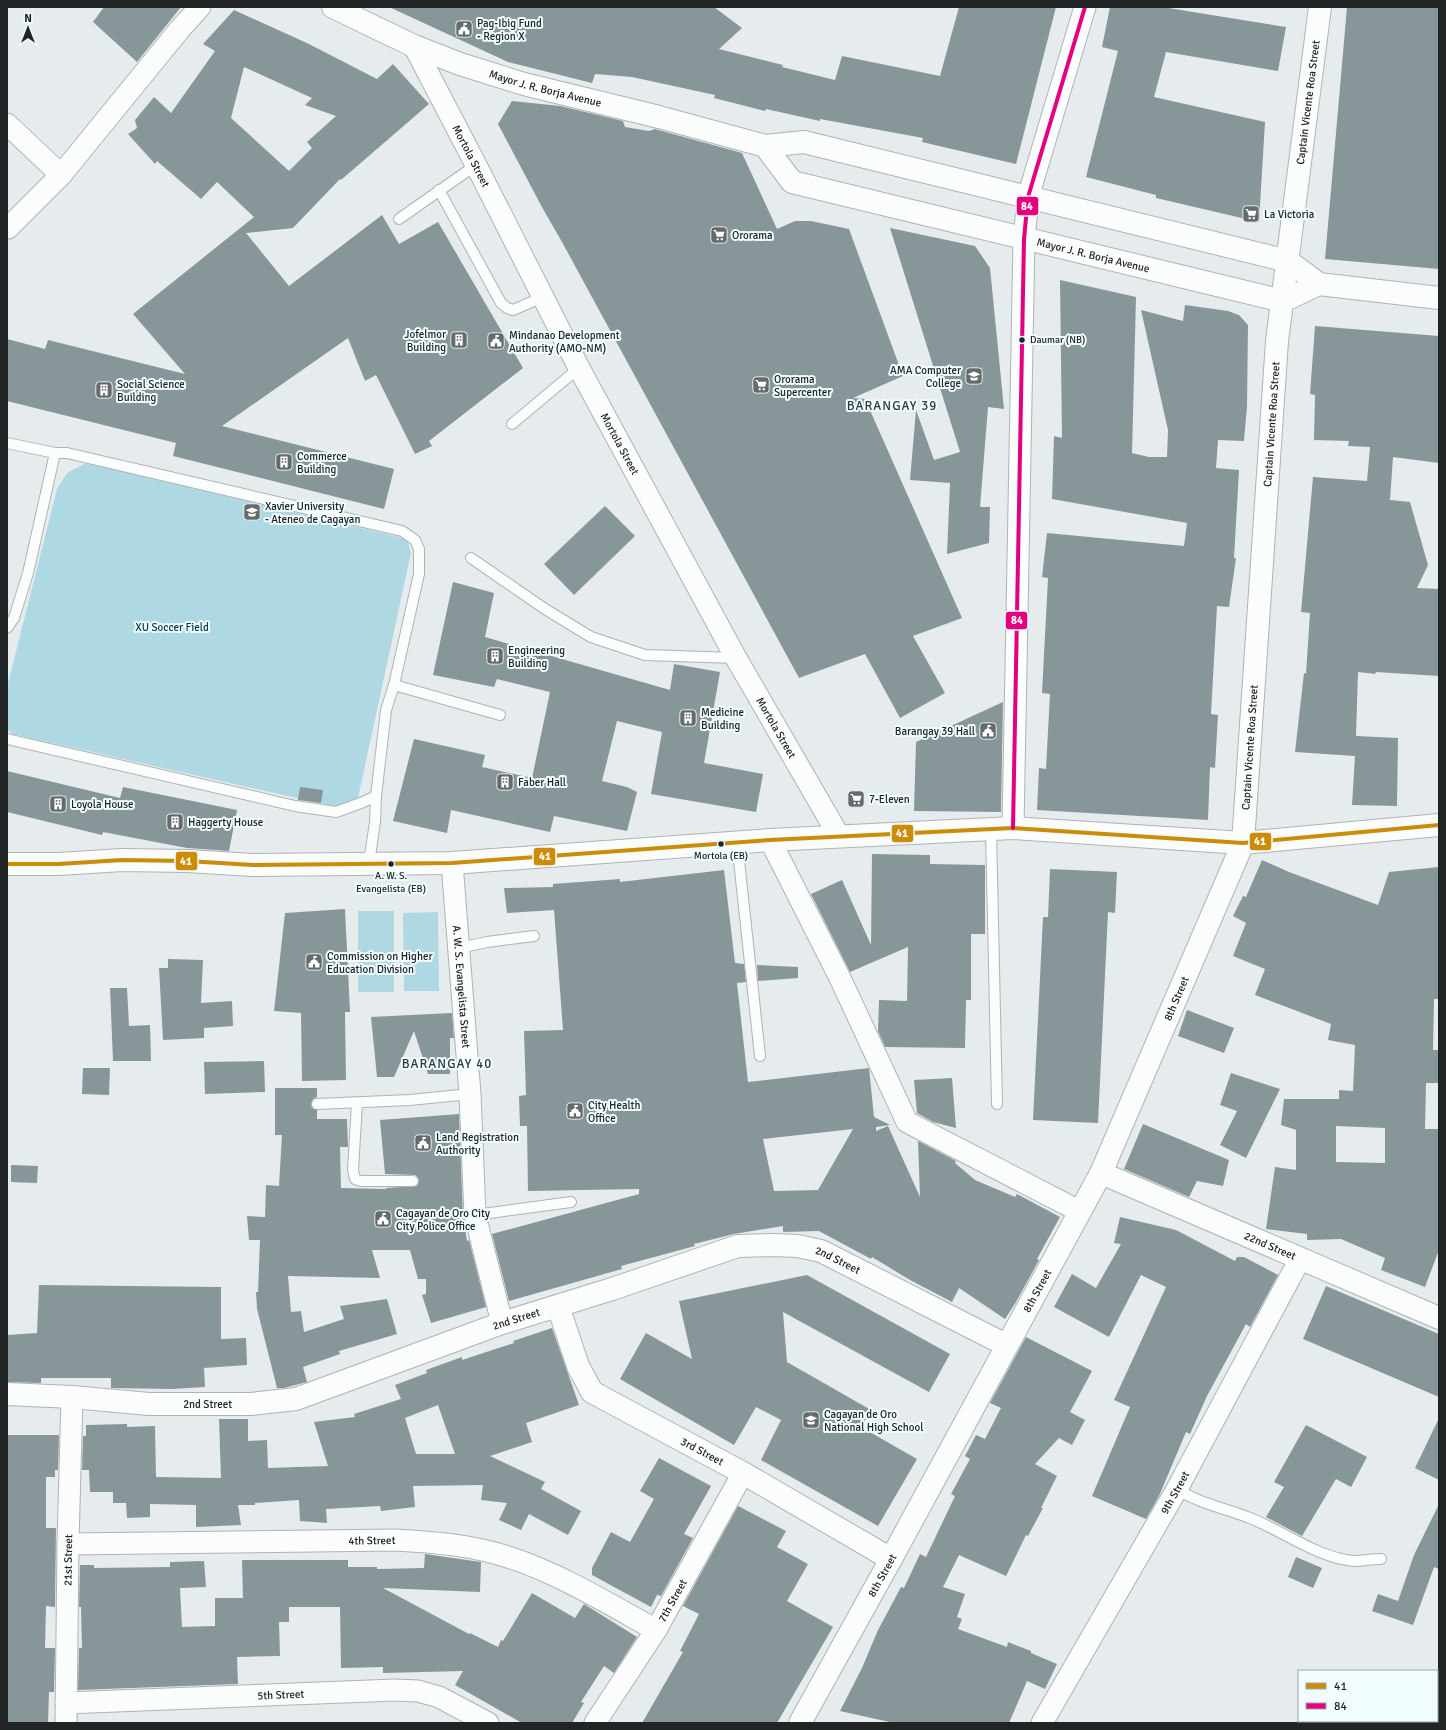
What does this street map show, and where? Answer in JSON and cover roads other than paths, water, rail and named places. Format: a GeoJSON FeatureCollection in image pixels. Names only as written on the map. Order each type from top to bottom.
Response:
{"type":"FeatureCollection","features":[{"type":"Feature","properties":{"kind":"street"},"geometry":{"type":"LineString","coordinates":[[8,228],[61,175],[180,29],[200,7]]}},
{"type":"Feature","properties":{"kind":"street","name":"Mayor J. R. Borja Avenue"},"geometry":{"type":"LineString","coordinates":[[333,7],[414,46],[460,64],[524,84],[659,117],[765,146],[804,142],[1288,261],[1319,284],[1439,298]]}},
{"type":"Feature","properties":{"kind":"street"},"geometry":{"type":"LineString","coordinates":[[1002,829],[1024,239],[1028,197],[1085,7]]}},
{"type":"Feature","properties":{"kind":"street","name":"Captain Vicente Roa Street"},"geometry":{"type":"LineString","coordinates":[[1243,843],[1277,341],[1320,7]]}},
{"type":"Feature","properties":{"kind":"street","name":"Mortola Street"},"geometry":{"type":"LineString","coordinates":[[414,46],[579,368],[736,658],[839,836]]}},
{"type":"Feature","properties":{"kind":"street"},"geometry":{"type":"LineString","coordinates":[[7,124],[61,175]]}},
{"type":"Feature","properties":{"kind":"street","name":"Mayor J. R. Borja Avenue"},"geometry":{"type":"LineString","coordinates":[[765,146],[792,182],[1282,301]]}},
{"type":"Feature","properties":{"kind":"street"},"geometry":{"type":"LineString","coordinates":[[1282,301],[1319,284]]}},
{"type":"Feature","properties":{"kind":"street"},"geometry":{"type":"LineString","coordinates":[[7,864],[59,864],[122,860],[187,861],[253,865],[452,863],[737,842],[1002,829],[1243,843],[1439,825]]}},
{"type":"Feature","properties":{"kind":"street"},"geometry":{"type":"LineString","coordinates":[[770,840],[840,978],[907,1122],[1079,1211]]}},
{"type":"Feature","properties":{"kind":"street","name":"8th Street"},"geometry":{"type":"LineString","coordinates":[[800,1723],[1101,1173],[1243,843]]}},
{"type":"Feature","properties":{"kind":"street","name":"A. W. S. Evangelista Street"},"geometry":{"type":"LineString","coordinates":[[452,863],[470,1094],[475,1214],[502,1323]]}},
{"type":"Feature","properties":{"kind":"street","name":"22nd Street"},"geometry":{"type":"LineString","coordinates":[[1101,1173],[1439,1318]]}},
{"type":"Feature","properties":{"kind":"street","name":"2nd Street"},"geometry":{"type":"LineString","coordinates":[[7,1394],[72,1397],[149,1404],[251,1404],[296,1399],[502,1323],[612,1289],[738,1246],[798,1246],[821,1251],[1006,1345]]}},
{"type":"Feature","properties":{"kind":"street","name":"9th Street"},"geometry":{"type":"LineString","coordinates":[[1042,1723],[1177,1489],[1300,1259]]}},
{"type":"Feature","properties":{"kind":"street","name":"3rd Street"},"geometry":{"type":"LineString","coordinates":[[558,1306],[578,1366],[592,1392],[743,1474],[891,1559]]}},
{"type":"Feature","properties":{"kind":"street","name":"21st Street"},"geometry":{"type":"LineString","coordinates":[[66,1713],[68,1544],[72,1397]]}},
{"type":"Feature","properties":{"kind":"street","name":"7th Street"},"geometry":{"type":"LineString","coordinates":[[595,1723],[656,1630],[743,1474]]}},
{"type":"Feature","properties":{"kind":"street","name":"4th Street"},"geometry":{"type":"LineString","coordinates":[[68,1544],[394,1540],[439,1542],[470,1547],[511,1558],[552,1573],[656,1630]]}},
{"type":"Feature","properties":{"kind":"street","name":"5th Street"},"geometry":{"type":"LineString","coordinates":[[66,1713],[395,1690],[418,1691],[439,1697],[488,1723]]}},
{"type":"Feature","properties":{"kind":"lane"},"geometry":{"type":"LineString","coordinates":[[399,220],[476,165]]}},
{"type":"Feature","properties":{"kind":"lane"},"geometry":{"type":"LineString","coordinates":[[439,190],[501,303],[507,308],[513,310],[543,297]]}},
{"type":"Feature","properties":{"kind":"lane"},"geometry":{"type":"LineString","coordinates":[[512,424],[579,368]]}},
{"type":"Feature","properties":{"kind":"lane"},"geometry":{"type":"LineString","coordinates":[[7,443],[55,453],[67,453],[402,531],[415,540],[420,549],[420,574],[394,685],[386,710],[376,796],[375,822],[369,863]]}},
{"type":"Feature","properties":{"kind":"lane"},"geometry":{"type":"LineString","coordinates":[[7,628],[14,618],[28,573],[55,453]]}},
{"type":"Feature","properties":{"kind":"lane"},"geometry":{"type":"LineString","coordinates":[[471,558],[545,609],[591,637],[645,655],[736,658]]}},
{"type":"Feature","properties":{"kind":"lane"},"geometry":{"type":"LineString","coordinates":[[394,685],[500,715]]}},
{"type":"Feature","properties":{"kind":"lane"},"geometry":{"type":"LineString","coordinates":[[7,739],[316,809],[336,812],[376,796]]}},
{"type":"Feature","properties":{"kind":"lane"},"geometry":{"type":"LineString","coordinates":[[997,1104],[1002,829]]}},
{"type":"Feature","properties":{"kind":"lane"},"geometry":{"type":"LineString","coordinates":[[737,842],[760,1056]]}},
{"type":"Feature","properties":{"kind":"lane"},"geometry":{"type":"LineString","coordinates":[[459,948],[487,942],[534,936]]}},
{"type":"Feature","properties":{"kind":"lane"},"geometry":{"type":"LineString","coordinates":[[317,1104],[357,1103],[470,1094]]}},
{"type":"Feature","properties":{"kind":"lane"},"geometry":{"type":"LineString","coordinates":[[357,1103],[352,1170],[355,1178],[361,1182],[412,1182]]}},
{"type":"Feature","properties":{"kind":"lane"},"geometry":{"type":"LineString","coordinates":[[475,1214],[570,1202]]}},
{"type":"Feature","properties":{"kind":"lane"},"geometry":{"type":"LineString","coordinates":[[1177,1489],[1190,1497],[1276,1529],[1325,1555],[1354,1561],[1381,1559]]}},
{"type":"Feature","properties":{"kind":"place","name":"Pag-Ibig Fund - Region X"},"geometry":{"type":"Point","coordinates":[464,29]}},
{"type":"Feature","properties":{"kind":"place","name":"La Victoria"},"geometry":{"type":"Point","coordinates":[1251,214]}},
{"type":"Feature","properties":{"kind":"place","name":"Ororama"},"geometry":{"type":"Point","coordinates":[719,235]}},
{"type":"Feature","properties":{"kind":"place","name":"Jofelmor Building"},"geometry":{"type":"Point","coordinates":[459,340]}},
{"type":"Feature","properties":{"kind":"place","name":"Daumar (NB)"},"geometry":{"type":"Point","coordinates":[1022,340]}},
{"type":"Feature","properties":{"kind":"place","name":"Mindanao Development Authority (AMO-NM)"},"geometry":{"type":"Point","coordinates":[496,341]}},
{"type":"Feature","properties":{"kind":"place","name":"AMA Computer College"},"geometry":{"type":"Point","coordinates":[974,376]}},
{"type":"Feature","properties":{"kind":"place","name":"Ororama Supercenter"},"geometry":{"type":"Point","coordinates":[761,385]}},
{"type":"Feature","properties":{"kind":"place","name":"Social Science Building"},"geometry":{"type":"Point","coordinates":[104,390]}},
{"type":"Feature","properties":{"kind":"place","name":"Commerce Building"},"geometry":{"type":"Point","coordinates":[284,462]}},
{"type":"Feature","properties":{"kind":"place","name":"Xavier University - Ateneo de Cagayan"},"geometry":{"type":"Point","coordinates":[252,512]}},
{"type":"Feature","properties":{"kind":"place","name":"Engineering Building"},"geometry":{"type":"Point","coordinates":[495,656]}},
{"type":"Feature","properties":{"kind":"place","name":"Medicine Building"},"geometry":{"type":"Point","coordinates":[688,718]}},
{"type":"Feature","properties":{"kind":"place","name":"Barangay 39 Hall"},"geometry":{"type":"Point","coordinates":[988,731]}},
{"type":"Feature","properties":{"kind":"place","name":"Faber Hall"},"geometry":{"type":"Point","coordinates":[505,782]}},
{"type":"Feature","properties":{"kind":"place","name":"7-Eleven"},"geometry":{"type":"Point","coordinates":[856,799]}},
{"type":"Feature","properties":{"kind":"place","name":"Loyola House"},"geometry":{"type":"Point","coordinates":[58,804]}},
{"type":"Feature","properties":{"kind":"place","name":"Haggerty House"},"geometry":{"type":"Point","coordinates":[175,822]}},
{"type":"Feature","properties":{"kind":"place","name":"Mortola (EB)"},"geometry":{"type":"Point","coordinates":[721,844]}},
{"type":"Feature","properties":{"kind":"place","name":"A. W. S. Evangelista (EB)"},"geometry":{"type":"Point","coordinates":[391,864]}},
{"type":"Feature","properties":{"kind":"place","name":"Commission on Higher Education Division"},"geometry":{"type":"Point","coordinates":[314,962]}},
{"type":"Feature","properties":{"kind":"place","name":"City Health Office"},"geometry":{"type":"Point","coordinates":[575,1111]}},
{"type":"Feature","properties":{"kind":"place","name":"Land Registration Authority"},"geometry":{"type":"Point","coordinates":[423,1143]}},
{"type":"Feature","properties":{"kind":"place","name":"Cagayan de Oro City City Police Office"},"geometry":{"type":"Point","coordinates":[383,1219]}},
{"type":"Feature","properties":{"kind":"place","name":"Cagayan de Oro National High School"},"geometry":{"type":"Point","coordinates":[811,1420]}},
{"type":"Feature","properties":{"kind":"district","name":"BARANGAY 39"},"geometry":{"type":"Point","coordinates":[892,406]}},
{"type":"Feature","properties":{"kind":"district","name":"BARANGAY 40"},"geometry":{"type":"Point","coordinates":[447,1064]}},
{"type":"Feature","properties":{"kind":"park label","name":"XU Soccer Field"},"geometry":{"type":"Point","coordinates":[172,627]}}]}
